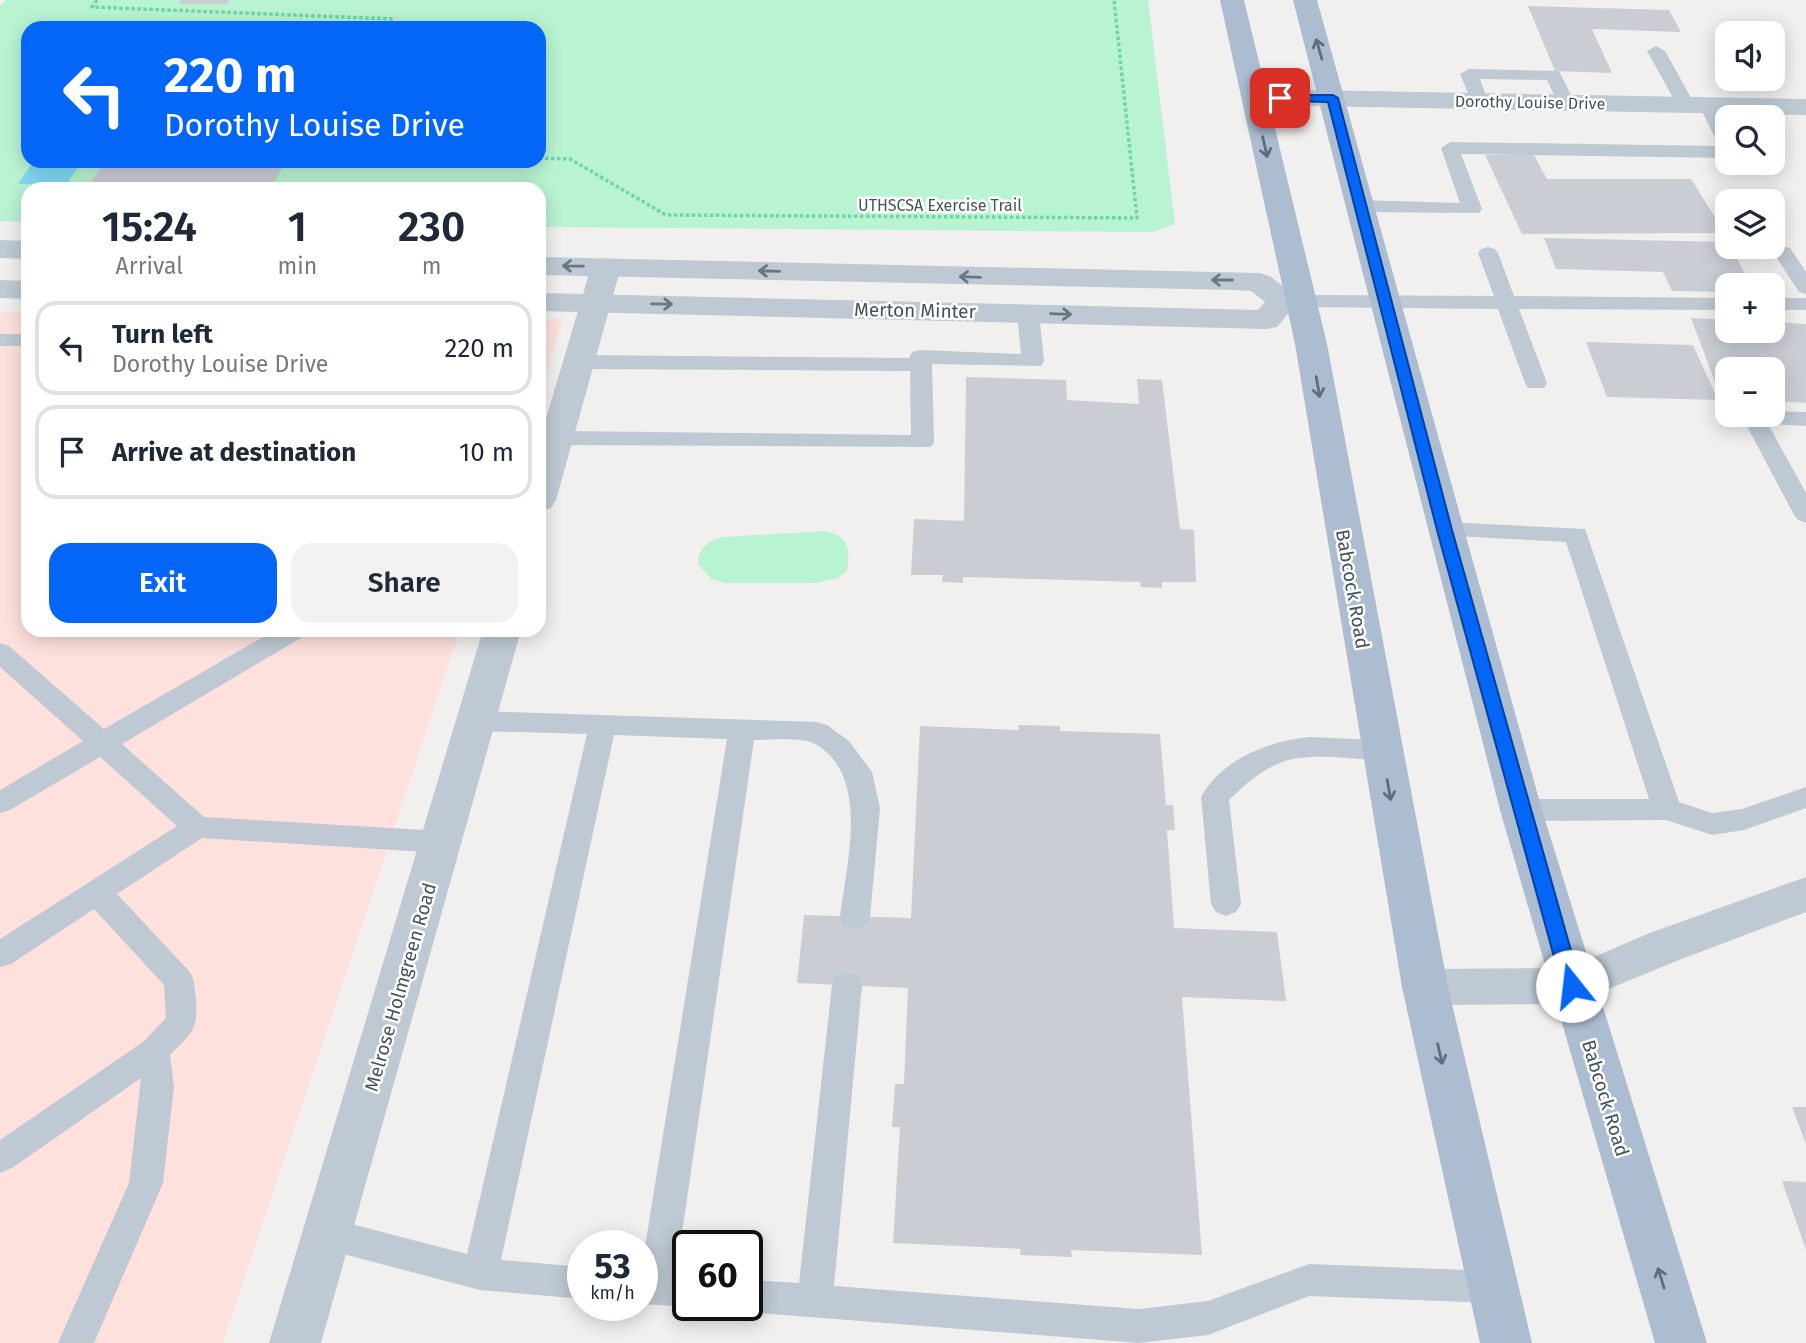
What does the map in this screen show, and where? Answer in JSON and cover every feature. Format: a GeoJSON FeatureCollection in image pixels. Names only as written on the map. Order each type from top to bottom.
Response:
{"type":"FeatureCollection","features":[{"type":"Feature","properties":{"kind":"main road","name":"Babcock Road"},"geometry":{"type":"LineString","coordinates":[[1232,0],[1254,97],[1425,987],[1506,1343]]}},
{"type":"Feature","properties":{"kind":"main road","name":"Babcock Road"},"geometry":{"type":"LineString","coordinates":[[1305,0],[1521,810],[1681,1343]]}},
{"type":"Feature","properties":{"kind":"street","name":"Dorothy Louise Drive"},"geometry":{"type":"LineString","coordinates":[[1254,97],[1806,107]]}},
{"type":"Feature","properties":{"kind":"street"},"geometry":{"type":"LineString","coordinates":[[0,249],[21,250]]}},
{"type":"Feature","properties":{"kind":"street","name":"Merton Minter"},"geometry":{"type":"LineString","coordinates":[[546,266],[1259,282],[1292,301],[1266,320],[546,302]]}},
{"type":"Feature","properties":{"kind":"street"},"geometry":{"type":"LineString","coordinates":[[546,476],[594,303],[607,267]]}},
{"type":"Feature","properties":{"kind":"street"},"geometry":{"type":"LineString","coordinates":[[0,289],[21,290]]}},
{"type":"Feature","properties":{"kind":"street","name":"Melrose Holmgreen Road"},"geometry":{"type":"LineString","coordinates":[[295,1343],[500,637]]}},
{"type":"Feature","properties":{"kind":"street"},"geometry":{"type":"LineString","coordinates":[[1425,987],[1572,986],[1663,947],[1806,894]]}},
{"type":"Feature","properties":{"kind":"lane"},"geometry":{"type":"LineString","coordinates":[[1656,51],[1715,128]]}},
{"type":"Feature","properties":{"kind":"lane"},"geometry":{"type":"LineString","coordinates":[[1360,206],[1472,209],[1450,148],[1715,152]]}},
{"type":"Feature","properties":{"kind":"lane"},"geometry":{"type":"LineString","coordinates":[[1488,253],[1536,383]]}},
{"type":"Feature","properties":{"kind":"lane"},"geometry":{"type":"LineString","coordinates":[[1785,255],[1806,288]]}},
{"type":"Feature","properties":{"kind":"lane"},"geometry":{"type":"LineString","coordinates":[[1292,301],[1715,304]]}},
{"type":"Feature","properties":{"kind":"lane"},"geometry":{"type":"LineString","coordinates":[[1785,304],[1806,304]]}},
{"type":"Feature","properties":{"kind":"lane"},"geometry":{"type":"LineString","coordinates":[[557,438],[923,442],[920,357],[1033,361],[1028,313]]}},
{"type":"Feature","properties":{"kind":"lane"},"geometry":{"type":"LineString","coordinates":[[0,340],[21,340]]}},
{"type":"Feature","properties":{"kind":"lane"},"geometry":{"type":"LineString","coordinates":[[578,362],[921,365]]}},
{"type":"Feature","properties":{"kind":"lane"},"geometry":{"type":"LineString","coordinates":[[1806,419],[1753,417],[1806,515]]}},
{"type":"Feature","properties":{"kind":"lane"},"geometry":{"type":"LineString","coordinates":[[1445,530],[1576,536],[1667,809]]}},
{"type":"Feature","properties":{"kind":"lane"},"geometry":{"type":"LineString","coordinates":[[0,803],[283,637]]}},
{"type":"Feature","properties":{"kind":"lane"},"geometry":{"type":"LineString","coordinates":[[0,652],[197,827]]}},
{"type":"Feature","properties":{"kind":"lane"},"geometry":{"type":"LineString","coordinates":[[476,721],[817,732],[839,748],[858,772],[866,808],[855,917]]}},
{"type":"Feature","properties":{"kind":"lane"},"geometry":{"type":"LineString","coordinates":[[480,1274],[603,725]]}},
{"type":"Feature","properties":{"kind":"lane"},"geometry":{"type":"LineString","coordinates":[[662,1289],[742,730]]}},
{"type":"Feature","properties":{"kind":"lane"},"geometry":{"type":"LineString","coordinates":[[1226,904],[1215,797],[1233,777],[1257,758],[1296,746],[1381,750]]}},
{"type":"Feature","properties":{"kind":"lane"},"geometry":{"type":"LineString","coordinates":[[1521,810],[1667,809],[1712,824],[1744,819],[1806,797]]}},
{"type":"Feature","properties":{"kind":"lane"},"geometry":{"type":"LineString","coordinates":[[0,955],[197,827],[442,842]]}},
{"type":"Feature","properties":{"kind":"lane"},"geometry":{"type":"LineString","coordinates":[[0,1158],[154,1051],[183,1022],[179,981],[97,892]]}},
{"type":"Feature","properties":{"kind":"lane"},"geometry":{"type":"LineString","coordinates":[[815,1301],[848,985]]}},
{"type":"Feature","properties":{"kind":"lane"},"geometry":{"type":"LineString","coordinates":[[76,1343],[146,1183],[158,1087],[154,1051]]}},
{"type":"Feature","properties":{"kind":"lane"},"geometry":{"type":"LineString","coordinates":[[328,1234],[480,1274],[567,1282]]}},
{"type":"Feature","properties":{"kind":"lane"},"geometry":{"type":"LineString","coordinates":[[763,1297],[1139,1326],[1208,1318],[1309,1280],[1493,1287]]}},
{"type":"Feature","properties":{"kind":"path"},"geometry":{"type":"LineString","coordinates":[[97,0],[92,7],[393,19],[392,21]]}},
{"type":"Feature","properties":{"kind":"path","name":"UTHSCSA Exercise Trail"},"geometry":{"type":"LineString","coordinates":[[546,158],[570,159],[666,215],[1137,218],[1114,0]]}},
{"type":"Feature","properties":{"kind":"shaded area"},"geometry":{"type":"Polygon","coordinates":[[[0,312],[21,312],[21,637],[458,637],[223,1343],[0,1343],[0,312]]]}},
{"type":"Feature","properties":{"kind":"shaded area"},"geometry":{"type":"Polygon","coordinates":[[[546,319],[563,319],[546,371],[546,319]]]}},
{"type":"Feature","properties":{"kind":"green space"},"geometry":{"type":"Polygon","coordinates":[[[6,0],[1148,0],[1175,224],[1152,232],[546,227],[546,182],[21,182],[21,222],[0,221],[0,6],[6,0]]]}},
{"type":"Feature","properties":{"kind":"green space"},"geometry":{"type":"Polygon","coordinates":[[[826,531],[840,537],[847,545],[847,571],[838,578],[815,583],[726,583],[711,579],[698,564],[705,546],[722,537],[826,531]]]}},
{"type":"Feature","properties":{"kind":"water"},"geometry":{"type":"Polygon","coordinates":[[[29,168],[77,168],[68,182],[18,184],[29,168]]]}},
{"type":"Feature","properties":{"kind":"building"},"geometry":{"type":"Polygon","coordinates":[[[182,0],[230,0],[227,4],[179,4],[182,0]]]}},
{"type":"Feature","properties":{"kind":"building"},"geometry":{"type":"Polygon","coordinates":[[[1528,6],[1669,10],[1681,32],[1592,29],[1612,73],[1555,71],[1528,6]]]}},
{"type":"Feature","properties":{"kind":"building"},"geometry":{"type":"Polygon","coordinates":[[[1485,155],[1534,155],[1547,179],[1691,179],[1715,217],[1715,233],[1522,234],[1485,155]]]}},
{"type":"Feature","properties":{"kind":"building"},"geometry":{"type":"Polygon","coordinates":[[[101,168],[282,168],[274,182],[91,182],[101,168]]]}},
{"type":"Feature","properties":{"kind":"building"},"geometry":{"type":"Polygon","coordinates":[[[1544,238],[1715,242],[1715,259],[1737,259],[1745,273],[1715,273],[1715,292],[1672,291],[1663,272],[1556,269],[1544,238]]]}},
{"type":"Feature","properties":{"kind":"building"},"geometry":{"type":"Polygon","coordinates":[[[1691,318],[1715,319],[1715,343],[1785,343],[1785,323],[1806,324],[1806,403],[1785,402],[1785,357],[1715,357],[1715,382],[1691,318]]]}},
{"type":"Feature","properties":{"kind":"building"},"geometry":{"type":"Polygon","coordinates":[[[1586,342],[1693,345],[1715,393],[1715,400],[1607,397],[1586,342]]]}},
{"type":"Feature","properties":{"kind":"building"},"geometry":{"type":"Polygon","coordinates":[[[966,377],[1066,380],[1067,400],[1139,404],[1137,379],[1162,380],[1180,529],[1194,530],[1196,582],[1162,582],[1162,588],[1141,587],[1140,582],[963,577],[963,583],[942,582],[943,575],[911,575],[914,519],[964,521],[966,377]]]}},
{"type":"Feature","properties":{"kind":"building"},"geometry":{"type":"Polygon","coordinates":[[[1018,725],[1060,726],[1060,731],[1160,734],[1166,805],[1173,805],[1175,830],[1167,830],[1174,928],[1277,932],[1286,1001],[1182,997],[1202,1255],[1071,1250],[1072,1257],[1020,1255],[1021,1249],[893,1243],[900,1127],[892,1127],[895,1084],[904,1084],[908,988],[797,983],[804,915],[911,918],[920,726],[1019,730],[1018,725]]]}},
{"type":"Feature","properties":{"kind":"building"},"geometry":{"type":"Polygon","coordinates":[[[1792,1107],[1806,1107],[1806,1144],[1792,1107]]]}},
{"type":"Feature","properties":{"kind":"building"},"geometry":{"type":"Polygon","coordinates":[[[1782,1181],[1806,1182],[1806,1250],[1782,1181]]]}},
{"type":"Feature","properties":{"kind":"route"},"geometry":{"type":"LineString","coordinates":[[1280,98],[1333,98],[1445,530],[1572,986]]}}]}
